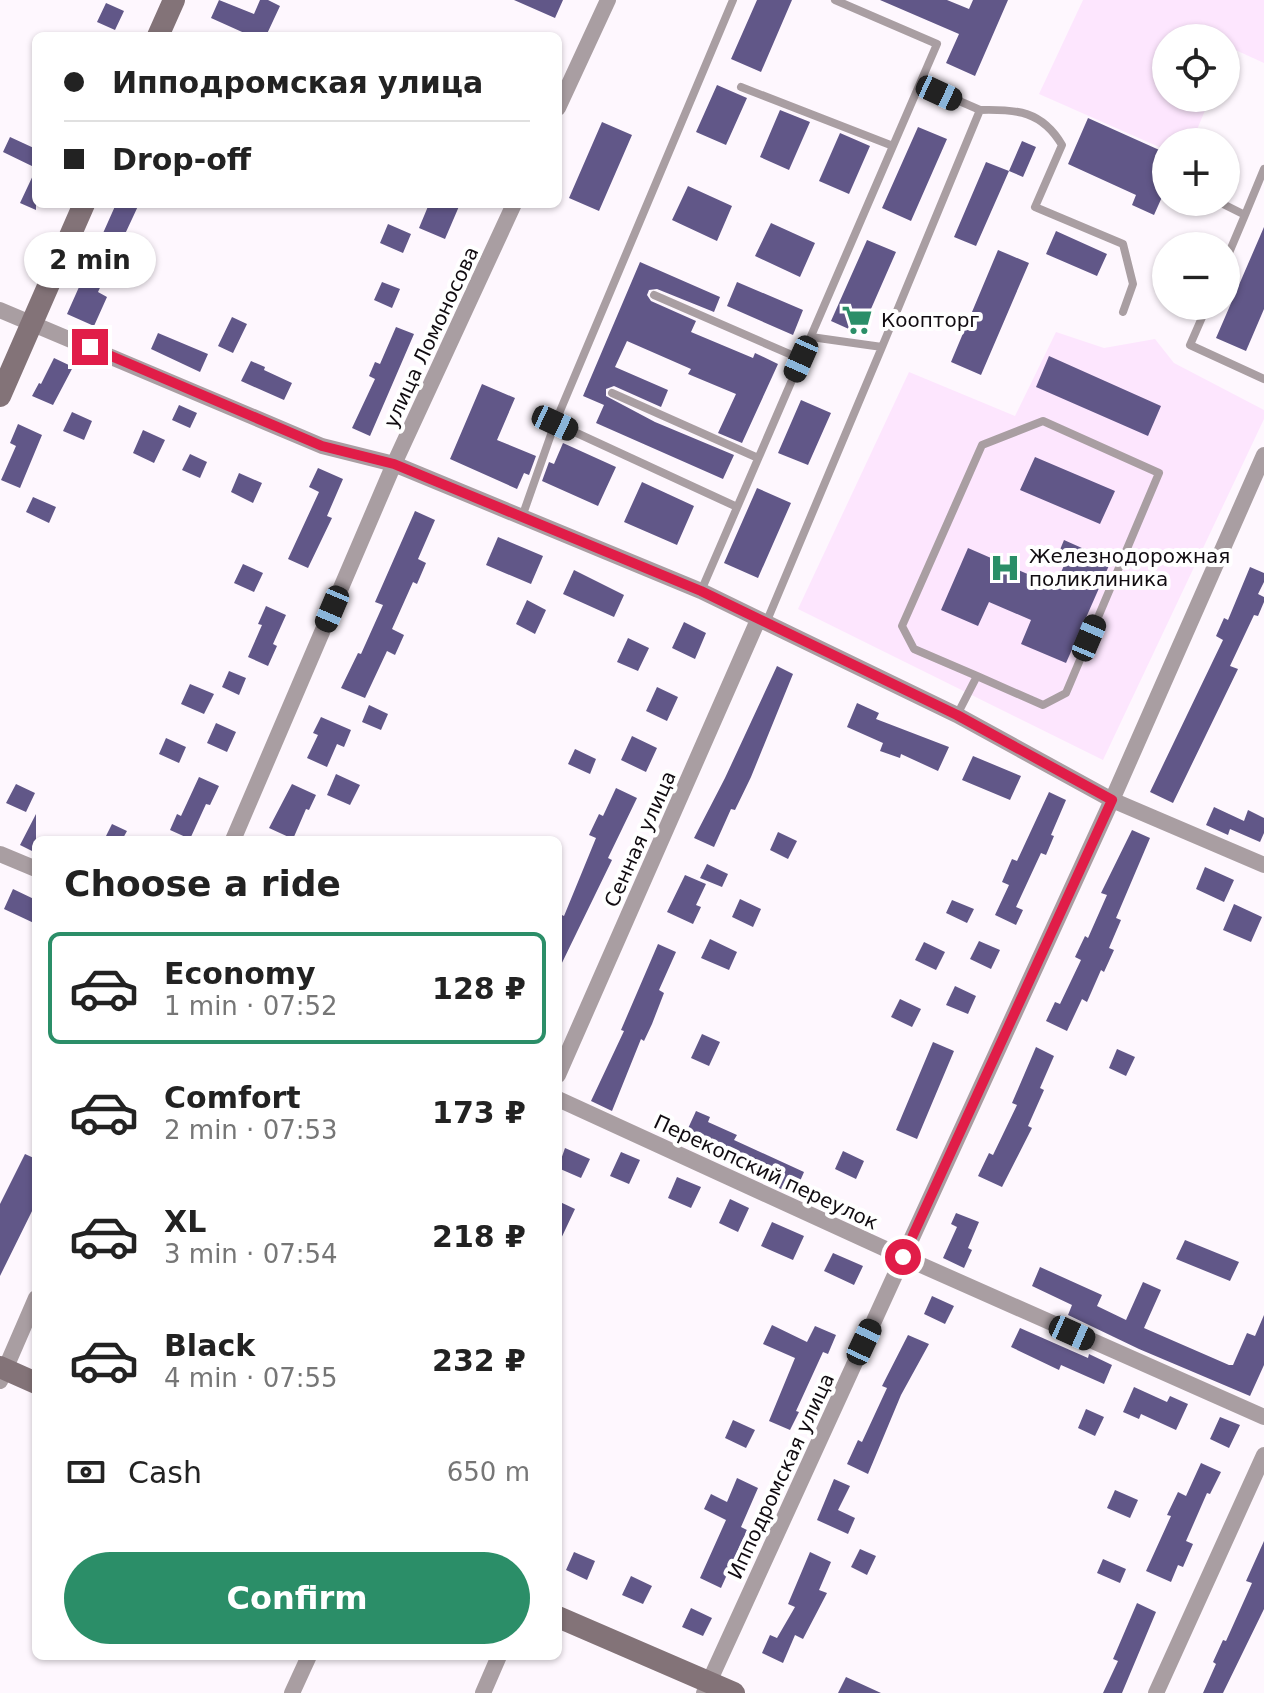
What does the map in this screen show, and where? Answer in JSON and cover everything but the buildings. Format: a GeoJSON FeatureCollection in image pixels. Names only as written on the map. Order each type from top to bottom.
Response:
{"type":"FeatureCollection","features":[{"type":"Feature","properties":{"kind":"main road"},"geometry":{"type":"LineString","coordinates":[[160,32],[174,0]]}},
{"type":"Feature","properties":{"kind":"main road"},"geometry":{"type":"LineString","coordinates":[[0,396],[82,208]]}},
{"type":"Feature","properties":{"kind":"main road"},"geometry":{"type":"LineString","coordinates":[[2,1372],[32,1382]]}},
{"type":"Feature","properties":{"kind":"main road"},"geometry":{"type":"LineString","coordinates":[[562,1619],[706,1688],[734,1693]]}},
{"type":"Feature","properties":{"kind":"street"},"geometry":{"type":"LineString","coordinates":[[562,99],[608,0]]}},
{"type":"Feature","properties":{"kind":"street","name":"улица Ломоносова"},"geometry":{"type":"LineString","coordinates":[[235,836],[394,464],[512,208]]}},
{"type":"Feature","properties":{"kind":"street"},"geometry":{"type":"LineString","coordinates":[[0,310],[322,446],[394,464],[701,591],[957,715],[1112,800],[1264,865]]}},
{"type":"Feature","properties":{"kind":"street","name":"Ипподромская улица"},"geometry":{"type":"LineString","coordinates":[[706,1688],[1112,800],[1264,455]]}},
{"type":"Feature","properties":{"kind":"street","name":"Сенная улица"},"geometry":{"type":"LineString","coordinates":[[562,1066],[762,622]]}},
{"type":"Feature","properties":{"kind":"street"},"geometry":{"type":"LineString","coordinates":[[0,854],[32,867]]}},
{"type":"Feature","properties":{"kind":"street","name":"Перекопский переулок"},"geometry":{"type":"LineString","coordinates":[[562,1101],[1264,1417]]}},
{"type":"Feature","properties":{"kind":"street"},"geometry":{"type":"LineString","coordinates":[[2,1372],[32,1307]]}},
{"type":"Feature","properties":{"kind":"street"},"geometry":{"type":"LineString","coordinates":[[1156,1693],[1264,1455]]}},
{"type":"Feature","properties":{"kind":"street"},"geometry":{"type":"LineString","coordinates":[[292,1693],[307,1660]]}},
{"type":"Feature","properties":{"kind":"street"},"geometry":{"type":"LineString","coordinates":[[483,1693],[497,1660]]}},
{"type":"Feature","properties":{"kind":"lane"},"geometry":{"type":"LineString","coordinates":[[522,517],[555,423],[733,0]]}},
{"type":"Feature","properties":{"kind":"lane"},"geometry":{"type":"LineString","coordinates":[[701,591],[937,44],[835,0]]}},
{"type":"Feature","properties":{"kind":"lane"},"geometry":{"type":"LineString","coordinates":[[920,84],[980,110],[1004,109],[1027,114],[1051,126],[1062,145],[1035,207],[1123,244],[1133,284],[1123,312]]}},
{"type":"Feature","properties":{"kind":"lane"},"geometry":{"type":"LineString","coordinates":[[741,87],[893,146]]}},
{"type":"Feature","properties":{"kind":"lane"},"geometry":{"type":"LineString","coordinates":[[762,622],[882,347],[980,110]]}},
{"type":"Feature","properties":{"kind":"lane"},"geometry":{"type":"LineString","coordinates":[[1238,232],[1264,169]]}},
{"type":"Feature","properties":{"kind":"lane"},"geometry":{"type":"LineString","coordinates":[[1240,212],[1245,215]]}},
{"type":"Feature","properties":{"kind":"lane"},"geometry":{"type":"LineString","coordinates":[[654,295],[801,359]]}},
{"type":"Feature","properties":{"kind":"lane"},"geometry":{"type":"LineString","coordinates":[[1201,320],[1190,345],[1264,379]]}},
{"type":"Feature","properties":{"kind":"lane"},"geometry":{"type":"LineString","coordinates":[[811,337],[882,347]]}},
{"type":"Feature","properties":{"kind":"lane"},"geometry":{"type":"LineString","coordinates":[[612,393],[758,458]]}},
{"type":"Feature","properties":{"kind":"lane"},"geometry":{"type":"LineString","coordinates":[[1043,421],[1159,473],[1066,693],[1043,705],[977,676],[914,649],[902,626],[982,445],[1043,421]]}},
{"type":"Feature","properties":{"kind":"lane"},"geometry":{"type":"LineString","coordinates":[[555,423],[737,507]]}},
{"type":"Feature","properties":{"kind":"lane"},"geometry":{"type":"LineString","coordinates":[[957,715],[977,676]]}},
{"type":"Feature","properties":{"kind":"shaded area"},"geometry":{"type":"Polygon","coordinates":[[[1083,0],[1264,0],[1264,63],[1240,52],[1240,24],[1152,24],[1152,112],[1204,112],[1198,128],[1152,128],[1152,144],[1039,94],[1083,0]]]}},
{"type":"Feature","properties":{"kind":"shaded area","name":"Железнодорожная поликлиника"},"geometry":{"type":"Polygon","coordinates":[[[1056,332],[1104,348],[1155,339],[1174,363],[1264,410],[1264,419],[1103,760],[798,609],[909,372],[1015,416],[1056,332]]]}},
{"type":"Feature","properties":{"kind":"place","name":"Коопторг"},"geometry":{"type":"Point","coordinates":[857,320]}},
{"type":"Feature","properties":{"kind":"place","name":"Железнодорожная поликлиника"},"geometry":{"type":"Point","coordinates":[1005,568]}},
{"type":"Feature","properties":{"kind":"route"},"geometry":{"type":"LineString","coordinates":[[90,347],[322,446],[394,464],[701,591],[957,715],[1112,800],[903,1257]]}}]}
